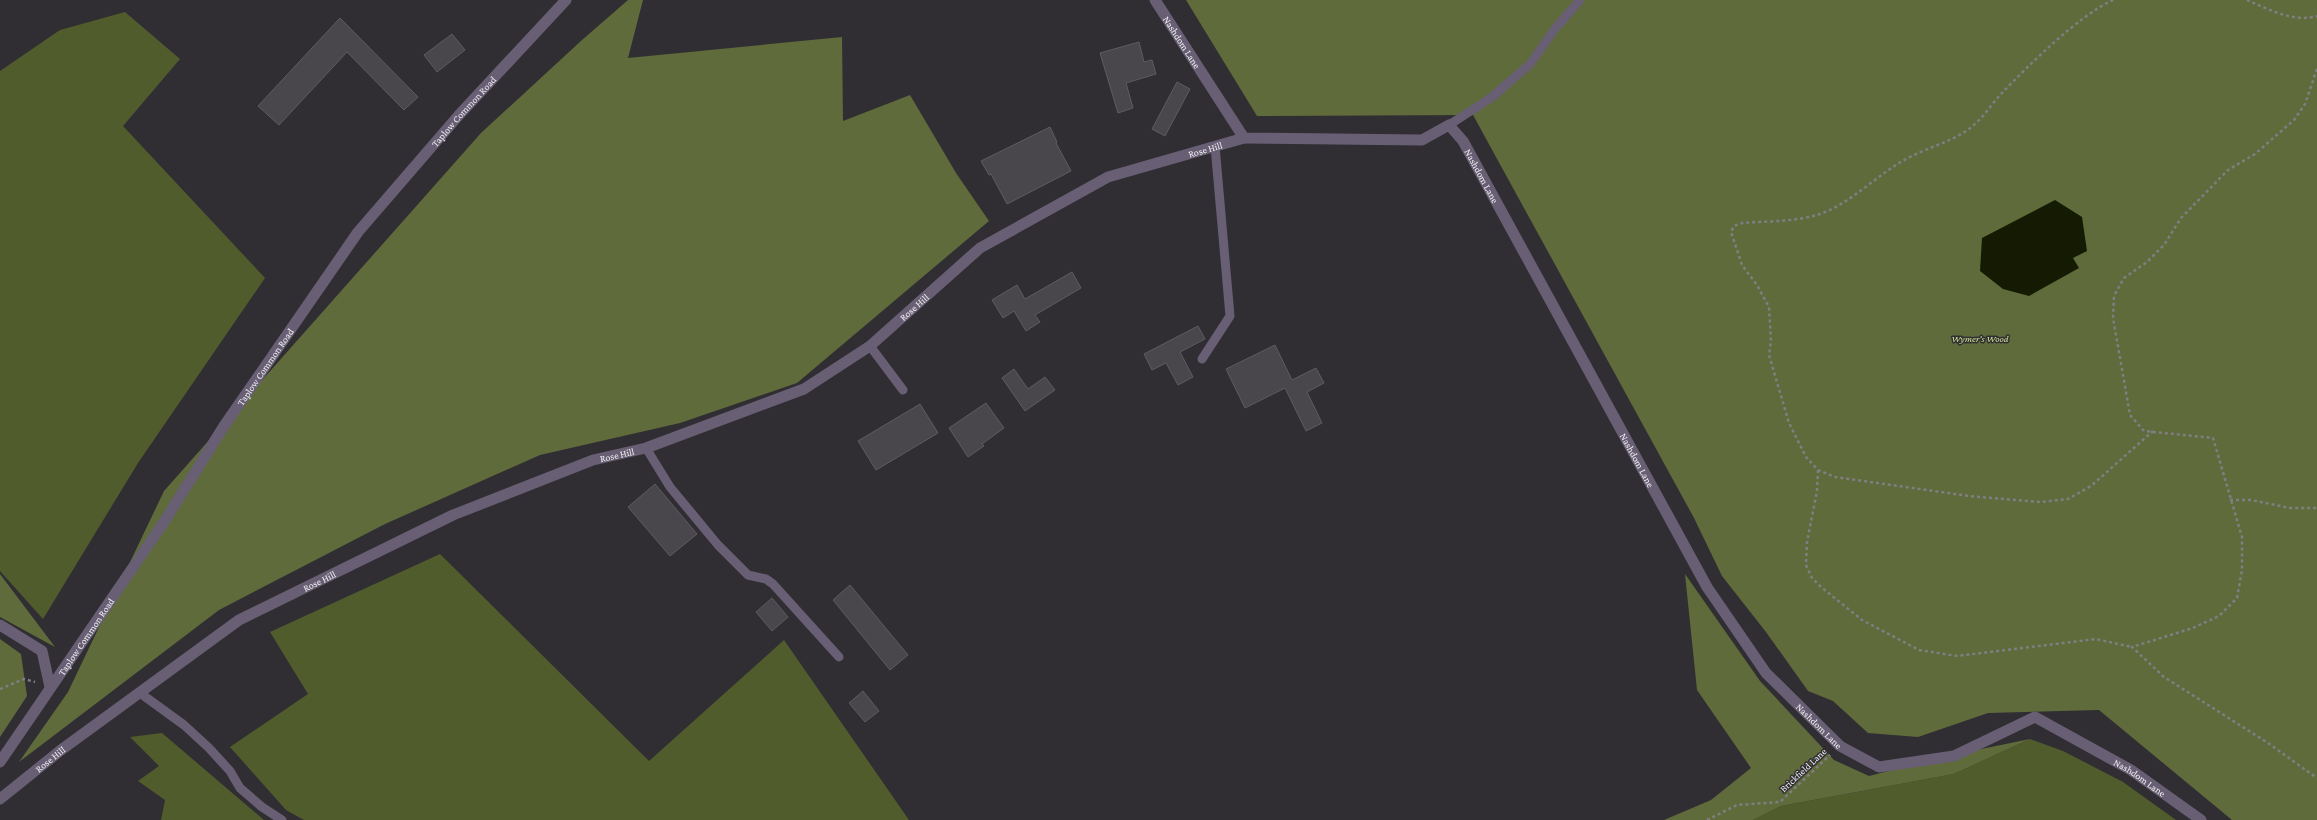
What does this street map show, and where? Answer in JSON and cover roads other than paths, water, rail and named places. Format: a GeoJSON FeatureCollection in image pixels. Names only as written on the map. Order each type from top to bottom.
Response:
{"type":"FeatureCollection","features":[{"type":"Feature","properties":{"kind":"street","name":"Taplow Common Road"},"geometry":{"type":"LineString","coordinates":[[0,762],[164,522],[224,426],[358,232],[459,115],[566,0]]}},
{"type":"Feature","properties":{"kind":"street","name":"Nashdom Lane"},"geometry":{"type":"LineString","coordinates":[[1155,0],[1244,138]]}},
{"type":"Feature","properties":{"kind":"street"},"geometry":{"type":"LineString","coordinates":[[1244,138],[1422,140],[1449,125]]}},
{"type":"Feature","properties":{"kind":"street","name":"Nashdom Lane"},"geometry":{"type":"LineString","coordinates":[[1449,125],[1463,141],[1707,587],[1766,673],[1840,746],[1879,767],[1954,756],[2035,717],[2131,770],[2201,820]]}},
{"type":"Feature","properties":{"kind":"street","name":"Rose Hill"},"geometry":{"type":"LineString","coordinates":[[0,799],[61,750],[239,620],[453,515],[593,460],[646,448],[804,389],[870,346],[980,248],[1108,177],[1244,138]]}},
{"type":"Feature","properties":{"kind":"street"},"geometry":{"type":"LineString","coordinates":[[0,625],[42,651],[50,687]]}},
{"type":"Feature","properties":{"kind":"lane"},"geometry":{"type":"LineString","coordinates":[[1449,125],[1492,96],[1531,63],[1554,30],[1580,0]]}},
{"type":"Feature","properties":{"kind":"lane"},"geometry":{"type":"LineString","coordinates":[[1202,359],[1230,316],[1215,146]]}},
{"type":"Feature","properties":{"kind":"lane"},"geometry":{"type":"LineString","coordinates":[[870,346],[903,390]]}},
{"type":"Feature","properties":{"kind":"lane"},"geometry":{"type":"LineString","coordinates":[[646,448],[670,487],[718,545],[748,575],[766,578],[773,584],[839,657]]}},
{"type":"Feature","properties":{"kind":"lane"},"geometry":{"type":"LineString","coordinates":[[140,693],[184,725],[209,748],[230,771],[240,788],[262,807],[282,820]]}},
{"type":"Feature","properties":{"kind":"park label","name":"Wymer's Wood"},"geometry":{"type":"Point","coordinates":[1980,338]}}]}
